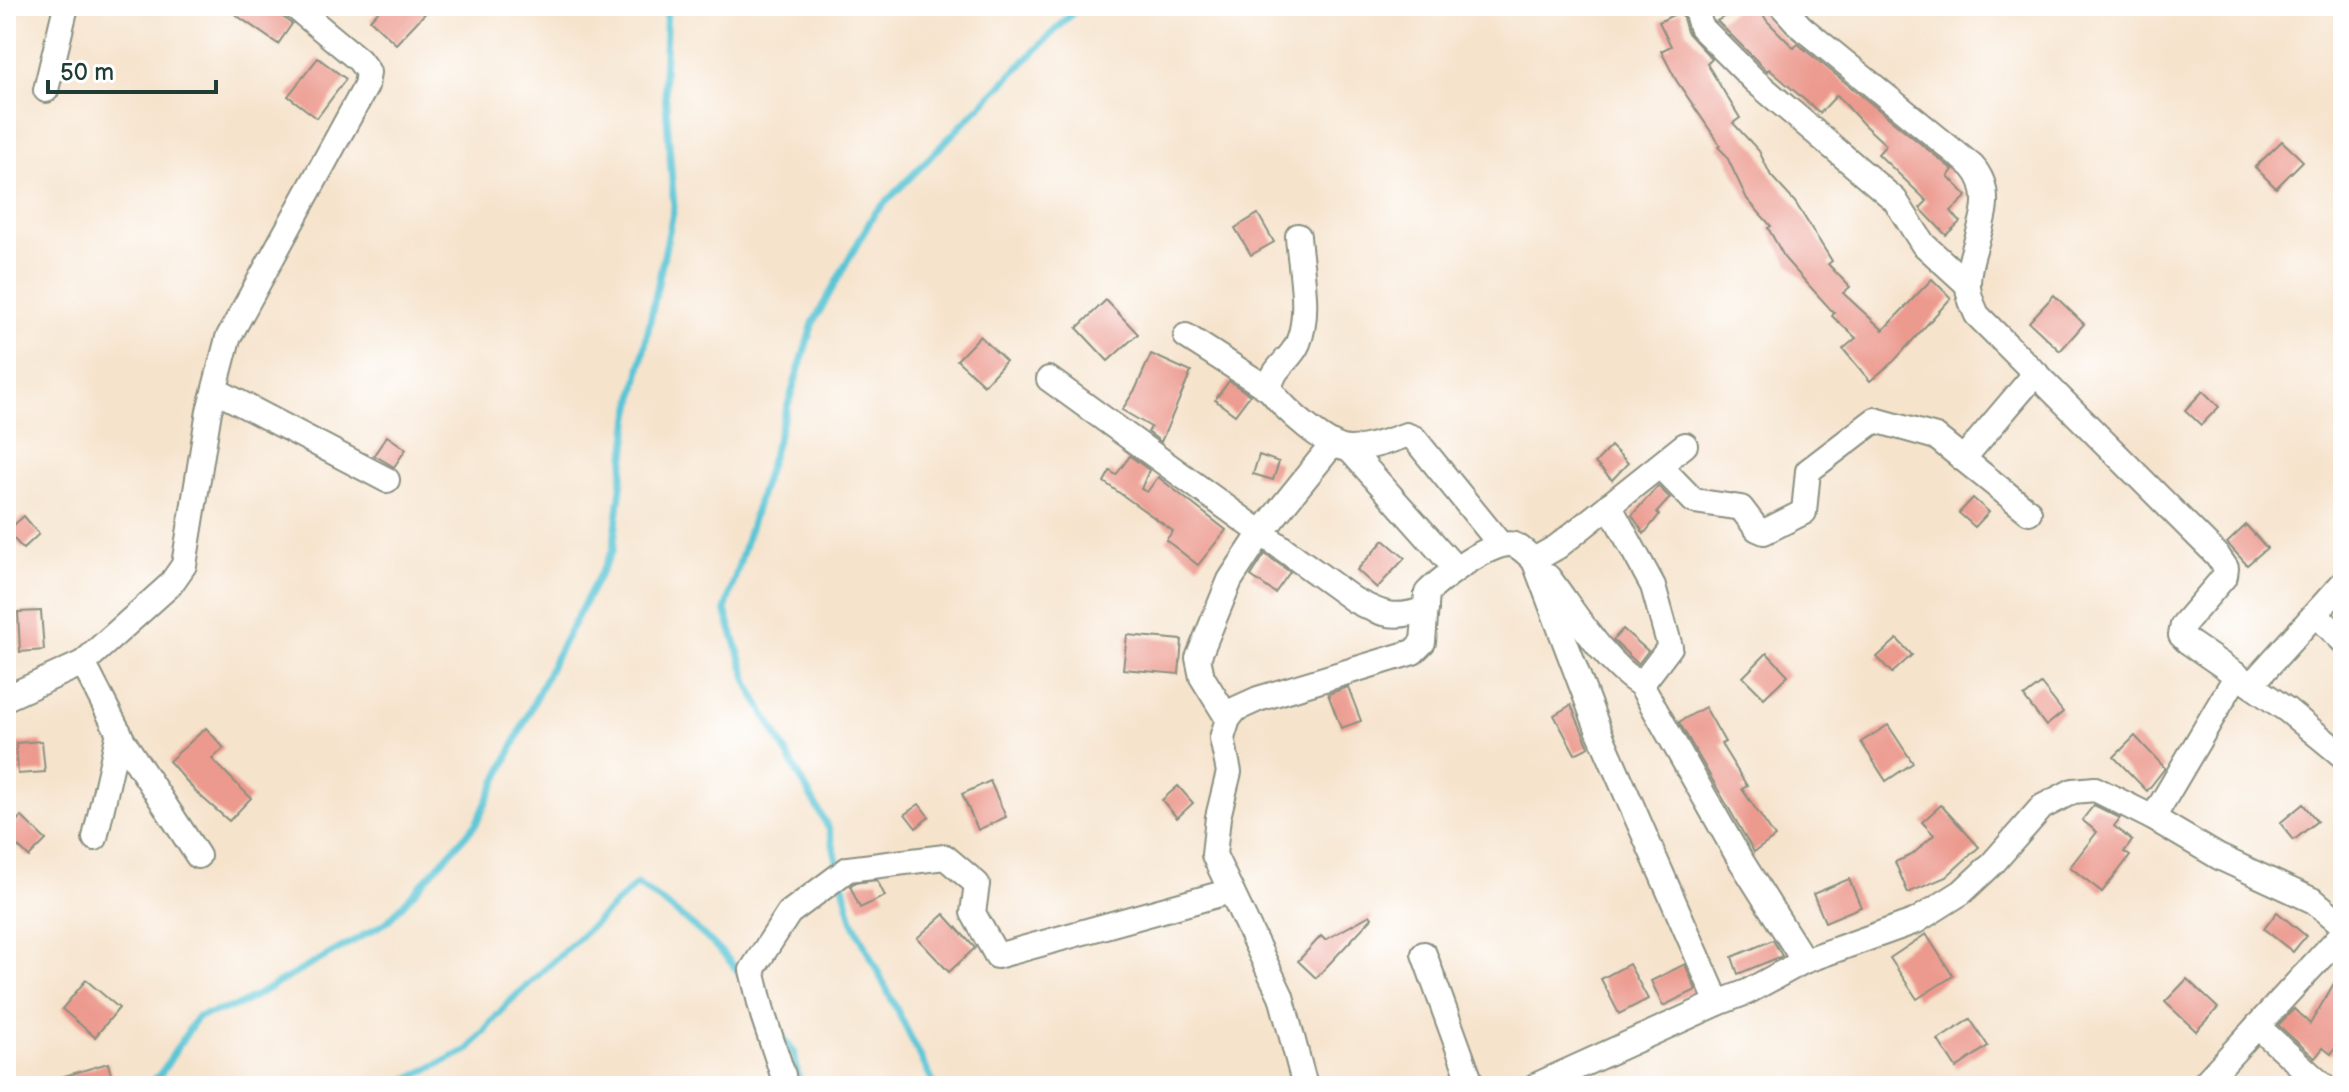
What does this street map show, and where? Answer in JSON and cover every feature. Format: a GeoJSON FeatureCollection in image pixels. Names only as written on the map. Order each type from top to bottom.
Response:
{"type":"FeatureCollection","features":[{"type":"Feature","properties":{"kind":"street"},"geometry":{"type":"LineString","coordinates":[[46,90],[66,6]]}},
{"type":"Feature","properties":{"kind":"street"},"geometry":{"type":"LineString","coordinates":[[6,698],[83,663],[170,585],[184,565],[215,390],[228,338],[366,86],[368,72],[359,60],[294,6]]}},
{"type":"Feature","properties":{"kind":"street"},"geometry":{"type":"LineString","coordinates":[[1695,6],[1701,27],[1755,81],[1895,200],[1923,244],[1968,285]]}},
{"type":"Feature","properties":{"kind":"street"},"geometry":{"type":"LineString","coordinates":[[1782,6],[1801,27],[1982,177],[1987,197],[1968,285],[1977,315],[2217,555],[2226,568],[2225,576],[2183,625],[2181,635],[2287,710],[2343,756]]}},
{"type":"Feature","properties":{"kind":"street"},"geometry":{"type":"LineString","coordinates":[[1270,390],[1271,378],[1298,344],[1304,314],[1298,236]]}},
{"type":"Feature","properties":{"kind":"street"},"geometry":{"type":"LineString","coordinates":[[1186,336],[1270,390],[1282,404],[1341,447],[1456,569]]}},
{"type":"Feature","properties":{"kind":"street"},"geometry":{"type":"LineString","coordinates":[[1963,459],[2036,373]]}},
{"type":"Feature","properties":{"kind":"street"},"geometry":{"type":"LineString","coordinates":[[1049,379],[1354,600],[1383,615],[1406,616],[1426,609]]}},
{"type":"Feature","properties":{"kind":"street"},"geometry":{"type":"LineString","coordinates":[[215,390],[387,480]]}},
{"type":"Feature","properties":{"kind":"street"},"geometry":{"type":"LineString","coordinates":[[1660,466],[1694,501],[1741,508],[1757,529],[1764,532],[1804,512],[1808,471],[1875,420],[1936,437],[2029,512]]}},
{"type":"Feature","properties":{"kind":"street"},"geometry":{"type":"LineString","coordinates":[[1228,719],[1202,677],[1198,658],[1230,580],[1261,533],[1341,447],[1406,435],[1414,438],[1500,544]]}},
{"type":"Feature","properties":{"kind":"street"},"geometry":{"type":"LineString","coordinates":[[1534,560],[1557,547],[1685,445]]}},
{"type":"Feature","properties":{"kind":"street"},"geometry":{"type":"LineString","coordinates":[[1609,505],[1653,586],[1670,647],[1641,685]]}},
{"type":"Feature","properties":{"kind":"street"},"geometry":{"type":"LineString","coordinates":[[1305,1086],[1281,996],[1214,855],[1218,817],[1229,772],[1222,738],[1228,719],[1236,709],[1258,699],[1413,652],[1423,642],[1427,593],[1456,569],[1500,544],[1513,544],[1534,560],[1603,648],[1627,676],[1641,685],[1738,856],[1804,961]]}},
{"type":"Feature","properties":{"kind":"street"},"geometry":{"type":"LineString","coordinates":[[1534,560],[1598,729],[1718,1003]]}},
{"type":"Feature","properties":{"kind":"street"},"geometry":{"type":"LineString","coordinates":[[2153,818],[2244,680],[2316,614],[2343,583]]}},
{"type":"Feature","properties":{"kind":"street"},"geometry":{"type":"LineString","coordinates":[[2316,614],[2343,641]]}},
{"type":"Feature","properties":{"kind":"street"},"geometry":{"type":"LineString","coordinates":[[83,663],[119,732],[198,856]]}},
{"type":"Feature","properties":{"kind":"street"},"geometry":{"type":"LineString","coordinates":[[95,838],[119,732]]}},
{"type":"Feature","properties":{"kind":"street"},"geometry":{"type":"LineString","coordinates":[[1535,1086],[1747,992],[1804,961],[1916,921],[1962,892],[1993,863],[2042,807],[2073,791],[2095,789],[2153,818],[2219,857],[2314,901],[2343,925]]}},
{"type":"Feature","properties":{"kind":"street"},"geometry":{"type":"LineString","coordinates":[[784,1086],[752,970],[789,913],[848,869],[945,857],[977,884],[973,913],[997,956],[1231,891]]}},
{"type":"Feature","properties":{"kind":"street"},"geometry":{"type":"LineString","coordinates":[[2202,1086],[2343,933]]}},
{"type":"Feature","properties":{"kind":"street"},"geometry":{"type":"LineString","coordinates":[[1424,954],[1472,1086]]}},
{"type":"Feature","properties":{"kind":"street"},"geometry":{"type":"LineString","coordinates":[[2257,1026],[2323,1086]]}},
{"type":"Feature","properties":{"kind":"building"},"geometry":{"type":"Polygon","coordinates":[[[223,6],[269,6],[292,24],[278,44],[223,6]]]}},
{"type":"Feature","properties":{"kind":"building"},"geometry":{"type":"Polygon","coordinates":[[[383,6],[432,6],[396,44],[370,20],[383,6]]]}},
{"type":"Feature","properties":{"kind":"building"},"geometry":{"type":"Polygon","coordinates":[[[1742,6],[1758,6],[1767,21],[1794,48],[1798,44],[1953,170],[1948,176],[1967,196],[1951,211],[1960,222],[1946,235],[1920,208],[1927,201],[1878,154],[1886,145],[1837,95],[1820,113],[1769,69],[1767,71],[1717,21],[1742,6]]]}},
{"type":"Feature","properties":{"kind":"building"},"geometry":{"type":"Polygon","coordinates":[[[1681,11],[1687,32],[1712,59],[1707,64],[1740,118],[1733,123],[1759,151],[1771,176],[1795,202],[1832,261],[1828,264],[1850,287],[1843,293],[1883,330],[1932,279],[1951,298],[1894,361],[1870,381],[1843,349],[1856,338],[1832,316],[1834,313],[1786,260],[1768,228],[1771,226],[1747,199],[1726,155],[1676,80],[1661,51],[1671,46],[1659,22],[1681,11]]]}},
{"type":"Feature","properties":{"kind":"building"},"geometry":{"type":"Polygon","coordinates":[[[318,58],[346,79],[317,118],[288,96],[318,58]]]}},
{"type":"Feature","properties":{"kind":"building"},"geometry":{"type":"Polygon","coordinates":[[[2282,141],[2303,161],[2276,188],[2255,167],[2282,141]]]}},
{"type":"Feature","properties":{"kind":"building"},"geometry":{"type":"Polygon","coordinates":[[[1258,214],[1274,242],[1251,255],[1235,228],[1258,214]]]}},
{"type":"Feature","properties":{"kind":"building"},"geometry":{"type":"Polygon","coordinates":[[[2054,295],[2084,324],[2060,351],[2029,322],[2054,295]]]}},
{"type":"Feature","properties":{"kind":"building"},"geometry":{"type":"Polygon","coordinates":[[[1106,300],[1138,334],[1108,361],[1077,328],[1106,300]]]}},
{"type":"Feature","properties":{"kind":"building"},"geometry":{"type":"Polygon","coordinates":[[[980,336],[1006,361],[984,385],[957,360],[980,336]]]}},
{"type":"Feature","properties":{"kind":"building"},"geometry":{"type":"Polygon","coordinates":[[[1151,354],[1191,372],[1161,442],[1148,432],[1151,427],[1122,410],[1151,354]]]}},
{"type":"Feature","properties":{"kind":"building"},"geometry":{"type":"Polygon","coordinates":[[[1229,381],[1250,395],[1235,415],[1215,400],[1229,381]]]}},
{"type":"Feature","properties":{"kind":"building"},"geometry":{"type":"Polygon","coordinates":[[[2203,391],[2219,407],[2201,425],[2185,410],[2203,391]]]}},
{"type":"Feature","properties":{"kind":"building"},"geometry":{"type":"Polygon","coordinates":[[[387,436],[406,449],[394,467],[374,455],[387,436]]]}},
{"type":"Feature","properties":{"kind":"building"},"geometry":{"type":"Polygon","coordinates":[[[1611,446],[1628,463],[1612,480],[1595,463],[1611,446]]]}},
{"type":"Feature","properties":{"kind":"building"},"geometry":{"type":"Polygon","coordinates":[[[1259,455],[1279,462],[1273,480],[1253,474],[1259,455]]]}},
{"type":"Feature","properties":{"kind":"building"},"geometry":{"type":"Polygon","coordinates":[[[1130,456],[1149,470],[1141,489],[1147,492],[1158,477],[1226,530],[1198,565],[1166,540],[1173,531],[1104,482],[1110,471],[1116,475],[1130,456]]]}},
{"type":"Feature","properties":{"kind":"building"},"geometry":{"type":"Polygon","coordinates":[[[1658,486],[1670,498],[1644,534],[1632,515],[1658,486]]]}},
{"type":"Feature","properties":{"kind":"building"},"geometry":{"type":"Polygon","coordinates":[[[1973,498],[1989,512],[1975,527],[1959,513],[1973,498]]]}},
{"type":"Feature","properties":{"kind":"building"},"geometry":{"type":"Polygon","coordinates":[[[24,516],[39,534],[23,549],[7,531],[24,516]]]}},
{"type":"Feature","properties":{"kind":"building"},"geometry":{"type":"Polygon","coordinates":[[[2246,525],[2267,548],[2247,565],[2227,543],[2246,525]]]}},
{"type":"Feature","properties":{"kind":"building"},"geometry":{"type":"Polygon","coordinates":[[[1384,540],[1405,558],[1377,588],[1357,570],[1384,540]]]}},
{"type":"Feature","properties":{"kind":"building"},"geometry":{"type":"Polygon","coordinates":[[[1265,554],[1290,572],[1275,593],[1251,576],[1265,554]]]}},
{"type":"Feature","properties":{"kind":"building"},"geometry":{"type":"Polygon","coordinates":[[[41,611],[44,650],[20,652],[18,612],[41,611]]]}},
{"type":"Feature","properties":{"kind":"building"},"geometry":{"type":"Polygon","coordinates":[[[1623,629],[1648,651],[1638,664],[1613,640],[1623,629]]]}},
{"type":"Feature","properties":{"kind":"building"},"geometry":{"type":"Polygon","coordinates":[[[1127,635],[1182,640],[1179,674],[1123,669],[1127,635]]]}},
{"type":"Feature","properties":{"kind":"building"},"geometry":{"type":"Polygon","coordinates":[[[1897,639],[1912,655],[1892,673],[1877,657],[1897,639]]]}},
{"type":"Feature","properties":{"kind":"building"},"geometry":{"type":"Polygon","coordinates":[[[1767,653],[1788,675],[1764,698],[1743,677],[1767,653]]]}},
{"type":"Feature","properties":{"kind":"building"},"geometry":{"type":"Polygon","coordinates":[[[2041,684],[2063,712],[2046,726],[2024,697],[2041,684]]]}},
{"type":"Feature","properties":{"kind":"building"},"geometry":{"type":"Polygon","coordinates":[[[1348,687],[1361,721],[1341,728],[1328,694],[1348,687]]]}},
{"type":"Feature","properties":{"kind":"building"},"geometry":{"type":"Polygon","coordinates":[[[1571,705],[1589,747],[1575,754],[1554,715],[1571,705]]]}},
{"type":"Feature","properties":{"kind":"building"},"geometry":{"type":"Polygon","coordinates":[[[1705,707],[1725,742],[1721,744],[1747,786],[1742,789],[1775,837],[1754,852],[1679,722],[1705,707]]]}},
{"type":"Feature","properties":{"kind":"building"},"geometry":{"type":"Polygon","coordinates":[[[1888,725],[1913,763],[1886,781],[1861,742],[1888,725]]]}},
{"type":"Feature","properties":{"kind":"building"},"geometry":{"type":"Polygon","coordinates":[[[206,728],[224,748],[212,759],[251,798],[229,821],[196,792],[169,761],[206,728]]]}},
{"type":"Feature","properties":{"kind":"building"},"geometry":{"type":"Polygon","coordinates":[[[2135,736],[2165,768],[2147,791],[2114,757],[2135,736]]]}},
{"type":"Feature","properties":{"kind":"building"},"geometry":{"type":"Polygon","coordinates":[[[42,741],[45,772],[18,774],[16,743],[42,741]]]}},
{"type":"Feature","properties":{"kind":"building"},"geometry":{"type":"Polygon","coordinates":[[[990,781],[1006,817],[978,830],[962,794],[990,781]]]}},
{"type":"Feature","properties":{"kind":"building"},"geometry":{"type":"Polygon","coordinates":[[[1178,786],[1193,803],[1177,818],[1162,800],[1178,786]]]}},
{"type":"Feature","properties":{"kind":"building"},"geometry":{"type":"Polygon","coordinates":[[[919,804],[929,817],[916,828],[905,814],[919,804]]]}},
{"type":"Feature","properties":{"kind":"building"},"geometry":{"type":"Polygon","coordinates":[[[2303,804],[2317,821],[2294,840],[2280,823],[2303,804]]]}},
{"type":"Feature","properties":{"kind":"building"},"geometry":{"type":"Polygon","coordinates":[[[1941,805],[1979,847],[1946,877],[1908,893],[1895,862],[1912,855],[1934,835],[1922,822],[1941,805]]]}},
{"type":"Feature","properties":{"kind":"building"},"geometry":{"type":"Polygon","coordinates":[[[2094,805],[2120,818],[2114,826],[2132,841],[2124,852],[2130,856],[2102,892],[2070,867],[2097,832],[2082,820],[2094,805]]]}},
{"type":"Feature","properties":{"kind":"building"},"geometry":{"type":"Polygon","coordinates":[[[21,816],[46,840],[29,857],[6,835],[21,816]]]}},
{"type":"Feature","properties":{"kind":"building"},"geometry":{"type":"Polygon","coordinates":[[[1849,879],[1861,907],[1825,922],[1813,894],[1849,879]]]}},
{"type":"Feature","properties":{"kind":"building"},"geometry":{"type":"Polygon","coordinates":[[[877,880],[885,896],[860,908],[850,886],[877,880]]]}},
{"type":"Feature","properties":{"kind":"building"},"geometry":{"type":"Polygon","coordinates":[[[2277,912],[2306,936],[2293,952],[2264,929],[2277,912]]]}},
{"type":"Feature","properties":{"kind":"building"},"geometry":{"type":"Polygon","coordinates":[[[944,914],[975,948],[949,972],[917,938],[944,914]]]}},
{"type":"Feature","properties":{"kind":"building"},"geometry":{"type":"Polygon","coordinates":[[[1370,915],[1372,918],[1316,978],[1298,961],[1321,936],[1325,940],[1370,915]]]}},
{"type":"Feature","properties":{"kind":"building"},"geometry":{"type":"Polygon","coordinates":[[[1926,934],[1953,976],[1917,999],[1890,958],[1926,934]]]}},
{"type":"Feature","properties":{"kind":"building"},"geometry":{"type":"Polygon","coordinates":[[[1773,940],[1782,956],[1738,974],[1732,957],[1773,940]]]}},
{"type":"Feature","properties":{"kind":"building"},"geometry":{"type":"Polygon","coordinates":[[[1629,964],[1648,999],[1619,1014],[1601,979],[1629,964]]]}},
{"type":"Feature","properties":{"kind":"building"},"geometry":{"type":"Polygon","coordinates":[[[1685,964],[1696,990],[1663,1006],[1651,981],[1685,964]]]}},
{"type":"Feature","properties":{"kind":"building"},"geometry":{"type":"Polygon","coordinates":[[[2343,968],[2343,1037],[2331,1054],[2323,1048],[2315,1058],[2278,1025],[2294,1009],[2310,1024],[2343,968]]]}},
{"type":"Feature","properties":{"kind":"building"},"geometry":{"type":"Polygon","coordinates":[[[2187,979],[2218,1008],[2196,1031],[2165,1002],[2187,979]]]}},
{"type":"Feature","properties":{"kind":"building"},"geometry":{"type":"Polygon","coordinates":[[[86,980],[119,1008],[95,1037],[62,1009],[86,980]]]}},
{"type":"Feature","properties":{"kind":"building"},"geometry":{"type":"Polygon","coordinates":[[[1970,1019],[1988,1046],[1956,1068],[1938,1040],[1970,1019]]]}},
{"type":"Feature","properties":{"kind":"building"},"geometry":{"type":"Polygon","coordinates":[[[108,1063],[114,1086],[48,1086],[48,1081],[108,1063]]]}},
{"type":"Feature","properties":{"kind":"waterway"},"geometry":{"type":"LineString","coordinates":[[148,1086],[162,1072],[197,1017],[239,1005],[387,922],[476,824],[554,660],[613,550],[630,416],[674,208],[664,78],[667,6]]}},
{"type":"Feature","properties":{"kind":"waterway"},"geometry":{"type":"LineString","coordinates":[[839,869],[829,829],[750,688],[725,610],[813,323],[874,214],[1079,6]]}},
{"type":"Feature","properties":{"kind":"waterway"},"geometry":{"type":"LineString","coordinates":[[842,881],[852,920],[935,1086]]}},
{"type":"Feature","properties":{"kind":"waterway"},"geometry":{"type":"LineString","coordinates":[[403,1086],[403,1081],[468,1050],[507,1004],[637,884],[710,941],[746,982]]}},
{"type":"Feature","properties":{"kind":"waterway"},"geometry":{"type":"LineString","coordinates":[[780,1032],[794,1054],[800,1086]]}}]}
